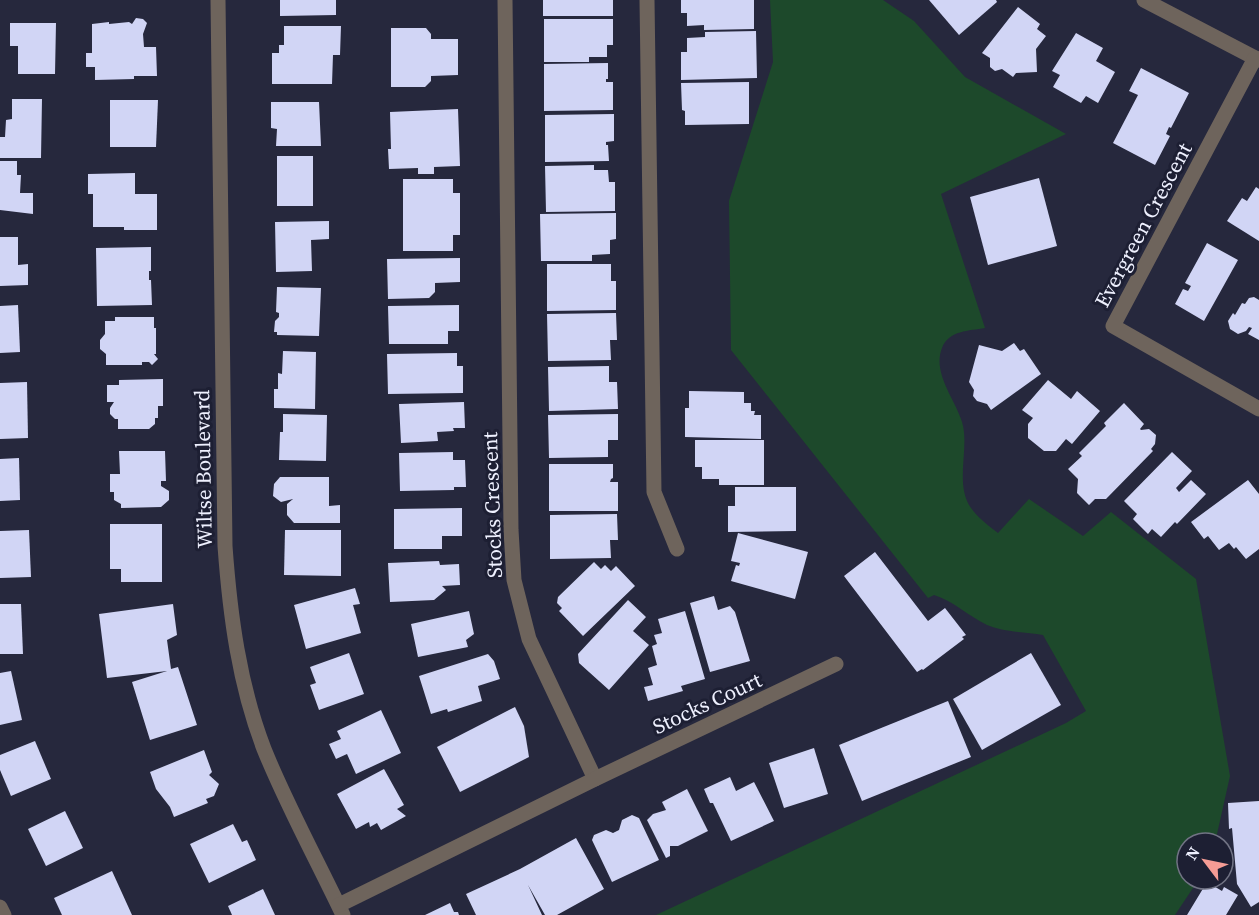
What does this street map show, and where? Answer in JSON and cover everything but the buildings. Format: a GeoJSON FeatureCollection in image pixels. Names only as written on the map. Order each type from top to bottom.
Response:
{"type":"FeatureCollection","features":[{"type":"Feature","properties":{"kind":"street","name":"Wiltse Boulevard"},"geometry":{"type":"LineString","coordinates":[[218,0],[225,546],[228,593],[244,684],[264,749],[341,910]]}},
{"type":"Feature","properties":{"kind":"street","name":"Stocks Crescent"},"geometry":{"type":"LineString","coordinates":[[505,0],[511,530],[514,580],[533,647],[595,779]]}},
{"type":"Feature","properties":{"kind":"street"},"geometry":{"type":"LineString","coordinates":[[647,0],[654,492],[677,549]]}},
{"type":"Feature","properties":{"kind":"street"},"geometry":{"type":"LineString","coordinates":[[1144,0],[1257,59]]}},
{"type":"Feature","properties":{"kind":"street","name":"Evergreen Crescent"},"geometry":{"type":"LineString","coordinates":[[1257,59],[1113,326],[1259,409]]}},
{"type":"Feature","properties":{"kind":"street","name":"Stocks Court"},"geometry":{"type":"LineString","coordinates":[[595,779],[836,664]]}},
{"type":"Feature","properties":{"kind":"street"},"geometry":{"type":"LineString","coordinates":[[341,910],[595,779]]}},
{"type":"Feature","properties":{"kind":"street"},"geometry":{"type":"LineString","coordinates":[[0,907],[4,915]]}},
{"type":"Feature","properties":{"kind":"green space"},"geometry":{"type":"Polygon","coordinates":[[[770,0],[883,0],[914,21],[965,77],[1066,134],[941,194],[985,328],[960,332],[949,338],[942,348],[940,367],[959,413],[964,432],[963,477],[966,498],[971,508],[987,524],[998,533],[1029,499],[1083,536],[1111,512],[1196,579],[1230,776],[1218,831],[1175,831],[1175,891],[1191,891],[1175,915],[656,915],[1066,723],[1086,711],[1043,635],[993,627],[941,598],[934,595],[928,598],[731,350],[729,201],[773,62],[770,0]]]}}]}
